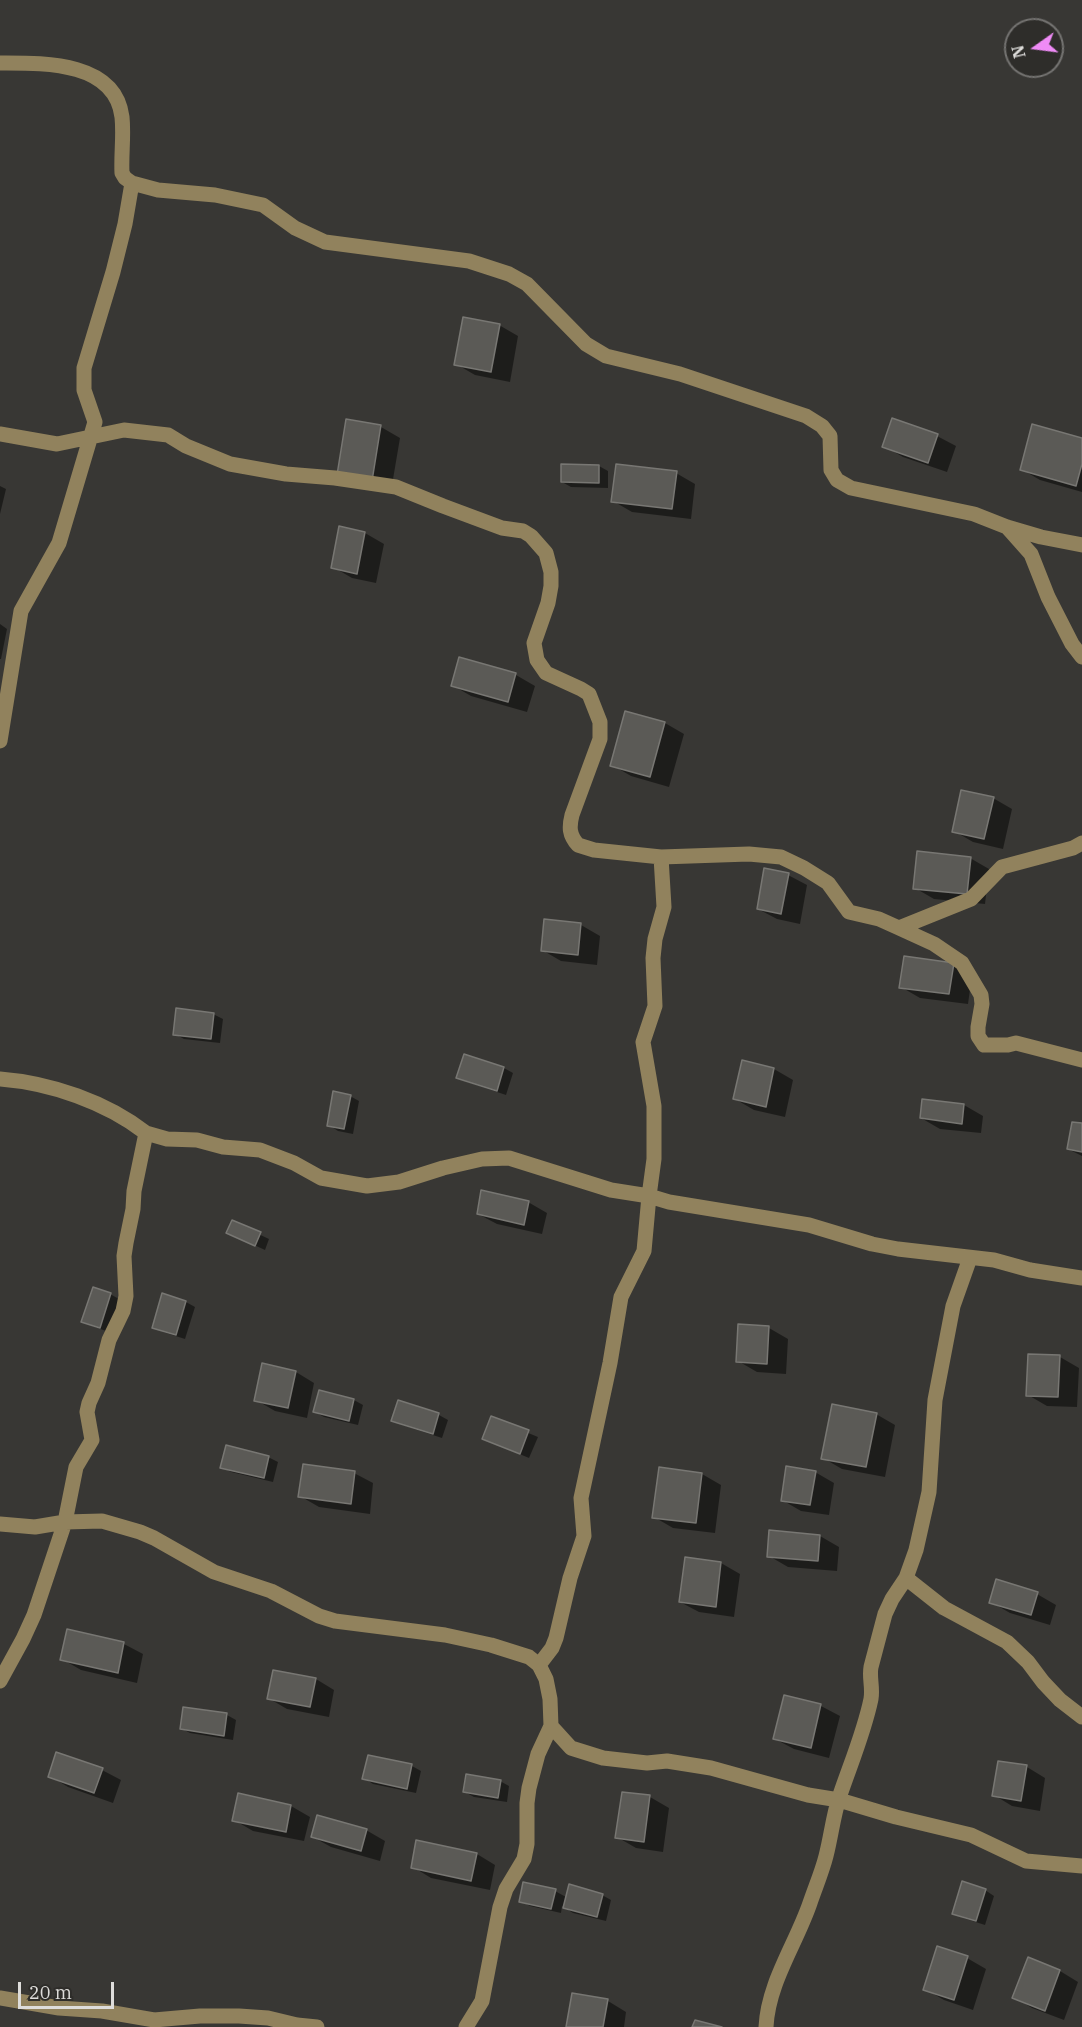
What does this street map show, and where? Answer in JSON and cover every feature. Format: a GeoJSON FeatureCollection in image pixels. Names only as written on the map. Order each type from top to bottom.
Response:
{"type":"FeatureCollection","features":[{"type":"Feature","properties":{"kind":"street"},"geometry":{"type":"LineString","coordinates":[[0,63],[67,67],[89,73],[102,82],[118,101],[122,117],[122,173],[132,183],[158,190],[215,195],[263,205],[295,228],[325,242],[469,261],[509,274],[527,284],[586,344],[606,356],[680,374],[806,416],[822,426],[830,436],[831,470],[837,480],[851,488],[974,514],[1041,537],[1082,545]]}},
{"type":"Feature","properties":{"kind":"street"},"geometry":{"type":"LineString","coordinates":[[0,741],[21,610],[59,543],[95,422],[84,390],[84,368],[113,272],[132,183]]}},
{"type":"Feature","properties":{"kind":"street"},"geometry":{"type":"LineString","coordinates":[[0,434],[57,444],[124,430],[168,435],[186,446],[230,464],[286,474],[396,487],[502,528],[523,531],[531,536],[546,553],[551,572],[548,603],[534,642],[537,660],[546,673],[588,694],[600,722],[601,731],[597,748],[570,826],[573,840],[578,845],[594,850],[661,857],[749,854],[781,857],[828,883],[849,912],[879,919],[899,928],[933,944],[962,963],[981,995],[978,1036],[984,1045],[1016,1043],[1082,1060]]}},
{"type":"Feature","properties":{"kind":"street"},"geometry":{"type":"LineString","coordinates":[[1007,527],[1031,554],[1048,597],[1072,644],[1082,657]]}},
{"type":"Feature","properties":{"kind":"street"},"geometry":{"type":"LineString","coordinates":[[899,928],[971,899],[1002,867],[1073,848],[1082,843]]}},
{"type":"Feature","properties":{"kind":"street"},"geometry":{"type":"LineString","coordinates":[[539,1665],[552,1648],[570,1578],[584,1536],[581,1498],[610,1363],[621,1297],[644,1251],[654,1159],[654,1106],[643,1042],[655,1006],[653,958],[655,939],[664,906],[661,857]]}},
{"type":"Feature","properties":{"kind":"street"},"geometry":{"type":"LineString","coordinates":[[0,1079],[37,1084],[73,1096],[128,1119],[146,1133],[167,1138],[197,1140],[223,1147],[260,1150],[294,1163],[321,1178],[368,1186],[399,1182],[482,1159],[509,1158],[611,1190],[809,1225],[889,1248],[994,1260],[1038,1272],[1082,1278]]}},
{"type":"Feature","properties":{"kind":"street"},"geometry":{"type":"LineString","coordinates":[[0,1681],[34,1615],[64,1522],[76,1467],[92,1440],[87,1412],[98,1383],[109,1340],[123,1311],[126,1296],[124,1256],[146,1133]]}},
{"type":"Feature","properties":{"kind":"street"},"geometry":{"type":"LineString","coordinates":[[766,2027],[769,2004],[779,1975],[801,1928],[825,1858],[839,1800],[858,1747],[872,1696],[872,1681],[869,1675],[885,1614],[906,1578],[916,1550],[929,1492],[935,1400],[953,1306],[970,1258]]}},
{"type":"Feature","properties":{"kind":"street"},"geometry":{"type":"LineString","coordinates":[[0,1524],[35,1527],[82,1520],[102,1521],[154,1538],[214,1572],[271,1591],[309,1611],[335,1621],[444,1635],[517,1652],[529,1657],[539,1665],[546,1679],[550,1699],[551,1726],[538,1754],[527,1803],[524,1859],[506,1889],[500,1907],[482,2001],[466,2027]]}},
{"type":"Feature","properties":{"kind":"street"},"geometry":{"type":"LineString","coordinates":[[906,1578],[944,1608],[1007,1642],[1028,1662],[1054,1694],[1082,1717]]}},
{"type":"Feature","properties":{"kind":"street"},"geometry":{"type":"LineString","coordinates":[[551,1726],[571,1748]]}},
{"type":"Feature","properties":{"kind":"street"},"geometry":{"type":"LineString","coordinates":[[538,1754],[571,1748],[603,1758],[647,1763],[667,1761],[711,1768],[808,1795],[839,1800],[896,1817],[971,1835],[1026,1861],[1082,1866]]}},
{"type":"Feature","properties":{"kind":"street"},"geometry":{"type":"LineString","coordinates":[[0,1998],[154,2020],[200,2016],[239,2016],[268,2018],[317,2027]]}},
{"type":"Feature","properties":{"kind":"building"},"geometry":{"type":"Polygon","coordinates":[[[463,317],[500,324],[491,372],[454,365],[463,317]]]}},
{"type":"Feature","properties":{"kind":"building"},"geometry":{"type":"Polygon","coordinates":[[[892,418],[938,434],[928,463],[882,447],[892,418]]]}},
{"type":"Feature","properties":{"kind":"building"},"geometry":{"type":"Polygon","coordinates":[[[346,419],[381,425],[372,481],[337,475],[346,419]]]}},
{"type":"Feature","properties":{"kind":"building"},"geometry":{"type":"Polygon","coordinates":[[[1032,424],[1082,438],[1082,464],[1076,486],[1020,470],[1032,424]]]}},
{"type":"Feature","properties":{"kind":"building"},"geometry":{"type":"Polygon","coordinates":[[[561,464],[599,465],[599,483],[561,482],[561,464]]]}},
{"type":"Feature","properties":{"kind":"building"},"geometry":{"type":"Polygon","coordinates":[[[616,464],[677,471],[672,509],[611,502],[616,464]]]}},
{"type":"Feature","properties":{"kind":"building"},"geometry":{"type":"Polygon","coordinates":[[[339,526],[365,532],[357,574],[331,568],[339,526]]]}},
{"type":"Feature","properties":{"kind":"building"},"geometry":{"type":"Polygon","coordinates":[[[459,657],[516,673],[508,702],[451,686],[459,657]]]}},
{"type":"Feature","properties":{"kind":"building"},"geometry":{"type":"Polygon","coordinates":[[[625,711],[665,722],[650,777],[610,766],[625,711]]]}},
{"type":"Feature","properties":{"kind":"building"},"geometry":{"type":"Polygon","coordinates":[[[961,790],[994,797],[984,839],[952,832],[961,790]]]}},
{"type":"Feature","properties":{"kind":"building"},"geometry":{"type":"Polygon","coordinates":[[[917,851],[971,857],[967,894],[913,889],[917,851]]]}},
{"type":"Feature","properties":{"kind":"building"},"geometry":{"type":"Polygon","coordinates":[[[764,868],[789,873],[781,914],[757,909],[764,868]]]}},
{"type":"Feature","properties":{"kind":"building"},"geometry":{"type":"Polygon","coordinates":[[[544,919],[581,923],[578,955],[541,951],[544,919]]]}},
{"type":"Feature","properties":{"kind":"building"},"geometry":{"type":"Polygon","coordinates":[[[904,956],[954,963],[949,994],[899,988],[904,956]]]}},
{"type":"Feature","properties":{"kind":"building"},"geometry":{"type":"Polygon","coordinates":[[[176,1008],[214,1013],[211,1039],[173,1035],[176,1008]]]}},
{"type":"Feature","properties":{"kind":"building"},"geometry":{"type":"Polygon","coordinates":[[[464,1054],[504,1067],[497,1091],[456,1078],[464,1054]]]}},
{"type":"Feature","properties":{"kind":"building"},"geometry":{"type":"Polygon","coordinates":[[[742,1060],[774,1068],[766,1107],[733,1099],[742,1060]]]}},
{"type":"Feature","properties":{"kind":"building"},"geometry":{"type":"Polygon","coordinates":[[[333,1091],[351,1095],[344,1129],[327,1126],[333,1091]]]}},
{"type":"Feature","properties":{"kind":"building"},"geometry":{"type":"Polygon","coordinates":[[[922,1099],[964,1104],[962,1124],[920,1118],[922,1099]]]}},
{"type":"Feature","properties":{"kind":"building"},"geometry":{"type":"Polygon","coordinates":[[[1072,1122],[1082,1123],[1082,1152],[1067,1149],[1072,1122]]]}},
{"type":"Feature","properties":{"kind":"building"},"geometry":{"type":"Polygon","coordinates":[[[481,1190],[529,1201],[524,1225],[477,1214],[481,1190]]]}},
{"type":"Feature","properties":{"kind":"building"},"geometry":{"type":"Polygon","coordinates":[[[232,1220],[261,1232],[255,1246],[226,1233],[232,1220]]]}},
{"type":"Feature","properties":{"kind":"building"},"geometry":{"type":"Polygon","coordinates":[[[93,1287],[111,1293],[100,1328],[81,1322],[93,1287]]]}},
{"type":"Feature","properties":{"kind":"building"},"geometry":{"type":"Polygon","coordinates":[[[162,1293],[186,1301],[176,1335],[152,1328],[162,1293]]]}},
{"type":"Feature","properties":{"kind":"building"},"geometry":{"type":"Polygon","coordinates":[[[738,1324],[769,1326],[767,1364],[736,1362],[738,1324]]]}},
{"type":"Feature","properties":{"kind":"building"},"geometry":{"type":"Polygon","coordinates":[[[1028,1354],[1060,1355],[1058,1397],[1026,1396],[1028,1354]]]}},
{"type":"Feature","properties":{"kind":"building"},"geometry":{"type":"Polygon","coordinates":[[[262,1363],[296,1371],[288,1408],[254,1401],[262,1363]]]}},
{"type":"Feature","properties":{"kind":"building"},"geometry":{"type":"Polygon","coordinates":[[[319,1390],[354,1399],[349,1421],[313,1412],[319,1390]]]}},
{"type":"Feature","properties":{"kind":"building"},"geometry":{"type":"Polygon","coordinates":[[[398,1400],[439,1413],[433,1434],[391,1421],[398,1400]]]}},
{"type":"Feature","properties":{"kind":"building"},"geometry":{"type":"Polygon","coordinates":[[[832,1404],[877,1413],[866,1467],[821,1459],[832,1404]]]}},
{"type":"Feature","properties":{"kind":"building"},"geometry":{"type":"Polygon","coordinates":[[[491,1416],[529,1430],[520,1454],[482,1439],[491,1416]]]}},
{"type":"Feature","properties":{"kind":"building"},"geometry":{"type":"Polygon","coordinates":[[[226,1445],[269,1456],[264,1478],[220,1468],[226,1445]]]}},
{"type":"Feature","properties":{"kind":"building"},"geometry":{"type":"Polygon","coordinates":[[[303,1464],[355,1471],[351,1504],[298,1497],[303,1464]]]}},
{"type":"Feature","properties":{"kind":"building"},"geometry":{"type":"Polygon","coordinates":[[[786,1466],[816,1471],[810,1505],[781,1501],[786,1466]]]}},
{"type":"Feature","properties":{"kind":"building"},"geometry":{"type":"Polygon","coordinates":[[[659,1467],[702,1473],[696,1523],[652,1518],[659,1467]]]}},
{"type":"Feature","properties":{"kind":"building"},"geometry":{"type":"Polygon","coordinates":[[[769,1530],[820,1535],[818,1561],[767,1557],[769,1530]]]}},
{"type":"Feature","properties":{"kind":"building"},"geometry":{"type":"Polygon","coordinates":[[[685,1557],[721,1562],[716,1607],[679,1602],[685,1557]]]}},
{"type":"Feature","properties":{"kind":"building"},"geometry":{"type":"Polygon","coordinates":[[[996,1579],[1038,1592],[1031,1615],[989,1603],[996,1579]]]}},
{"type":"Feature","properties":{"kind":"building"},"geometry":{"type":"Polygon","coordinates":[[[67,1629],[124,1642],[118,1673],[60,1660],[67,1629]]]}},
{"type":"Feature","properties":{"kind":"building"},"geometry":{"type":"Polygon","coordinates":[[[273,1670],[316,1678],[310,1707],[267,1699],[273,1670]]]}},
{"type":"Feature","properties":{"kind":"building"},"geometry":{"type":"Polygon","coordinates":[[[784,1695],[821,1704],[811,1748],[773,1739],[784,1695]]]}},
{"type":"Feature","properties":{"kind":"building"},"geometry":{"type":"Polygon","coordinates":[[[183,1707],[227,1713],[224,1736],[180,1729],[183,1707]]]}},
{"type":"Feature","properties":{"kind":"building"},"geometry":{"type":"Polygon","coordinates":[[[56,1752],[103,1768],[94,1793],[48,1777],[56,1752]]]}},
{"type":"Feature","properties":{"kind":"building"},"geometry":{"type":"Polygon","coordinates":[[[368,1755],[412,1764],[407,1789],[362,1779],[368,1755]]]}},
{"type":"Feature","properties":{"kind":"building"},"geometry":{"type":"Polygon","coordinates":[[[998,1761],[1027,1765],[1021,1801],[992,1796],[998,1761]]]}},
{"type":"Feature","properties":{"kind":"building"},"geometry":{"type":"Polygon","coordinates":[[[466,1774],[501,1780],[498,1798],[463,1792],[466,1774]]]}},
{"type":"Feature","properties":{"kind":"building"},"geometry":{"type":"Polygon","coordinates":[[[622,1792],[650,1795],[644,1842],[615,1838],[622,1792]]]}},
{"type":"Feature","properties":{"kind":"building"},"geometry":{"type":"Polygon","coordinates":[[[238,1793],[291,1805],[286,1832],[232,1821],[238,1793]]]}},
{"type":"Feature","properties":{"kind":"building"},"geometry":{"type":"Polygon","coordinates":[[[317,1815],[367,1829],[361,1851],[311,1837],[317,1815]]]}},
{"type":"Feature","properties":{"kind":"building"},"geometry":{"type":"Polygon","coordinates":[[[416,1840],[477,1853],[471,1881],[411,1868],[416,1840]]]}},
{"type":"Feature","properties":{"kind":"building"},"geometry":{"type":"Polygon","coordinates":[[[962,1881],[986,1889],[976,1921],[952,1914],[962,1881]]]}},
{"type":"Feature","properties":{"kind":"building"},"geometry":{"type":"Polygon","coordinates":[[[523,1882],[556,1889],[551,1909],[519,1902],[523,1882]]]}},
{"type":"Feature","properties":{"kind":"building"},"geometry":{"type":"Polygon","coordinates":[[[569,1884],[603,1894],[597,1917],[563,1908],[569,1884]]]}},
{"type":"Feature","properties":{"kind":"building"},"geometry":{"type":"Polygon","coordinates":[[[937,1946],[968,1956],[954,2000],[923,1990],[937,1946]]]}},
{"type":"Feature","properties":{"kind":"building"},"geometry":{"type":"Polygon","coordinates":[[[1028,1957],[1060,1970],[1045,2011],[1012,1998],[1028,1957]]]}},
{"type":"Feature","properties":{"kind":"building"},"geometry":{"type":"Polygon","coordinates":[[[572,1993],[608,1999],[603,2027],[566,2027],[572,1993]]]}},
{"type":"Feature","properties":{"kind":"building"},"geometry":{"type":"Polygon","coordinates":[[[695,2020],[722,2027],[692,2027],[695,2020]]]}}]}
